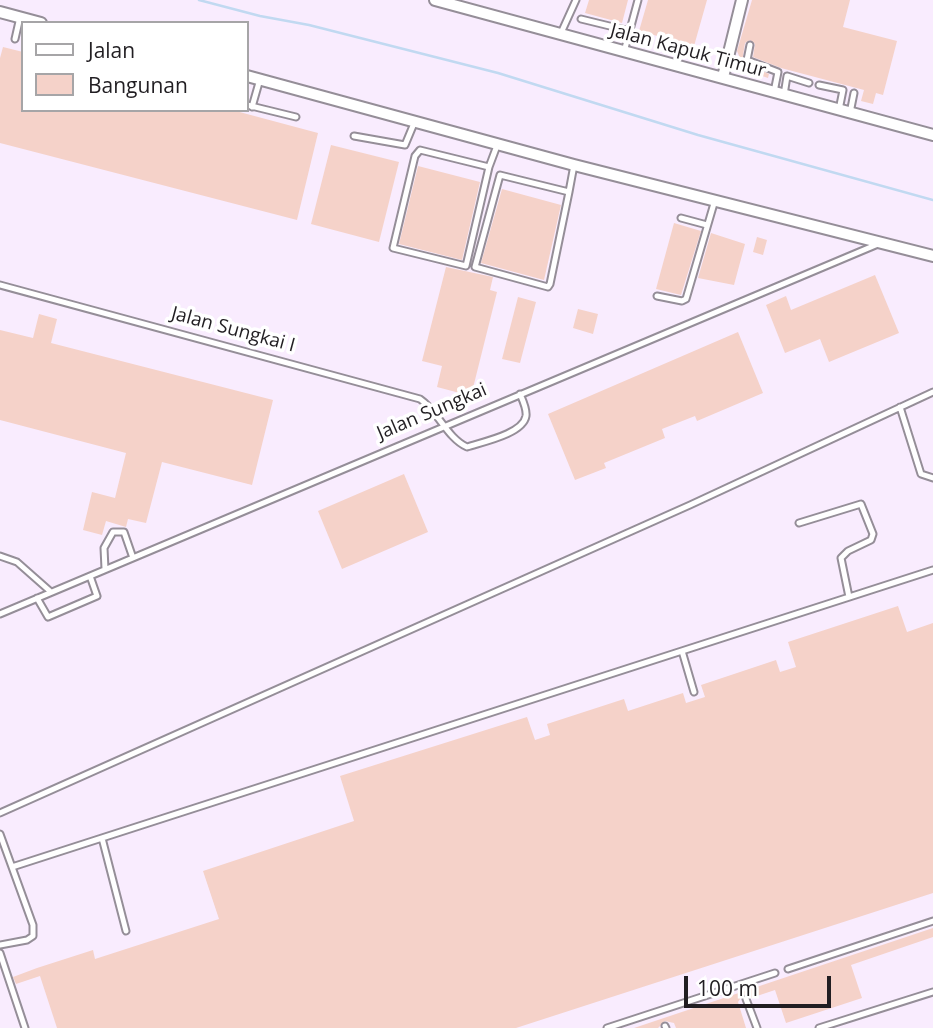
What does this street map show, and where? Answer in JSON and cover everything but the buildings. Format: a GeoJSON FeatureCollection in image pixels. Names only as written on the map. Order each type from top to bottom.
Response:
{"type":"FeatureCollection","features":[{"type":"Feature","properties":{"kind":"street","name":"Jalan Kapuk Timur"},"geometry":{"type":"LineString","coordinates":[[435,0],[933,135]]}},
{"type":"Feature","properties":{"kind":"street"},"geometry":{"type":"LineString","coordinates":[[723,77],[742,0]]}},
{"type":"Feature","properties":{"kind":"street"},"geometry":{"type":"LineString","coordinates":[[1,14],[34,21]]}},
{"type":"Feature","properties":{"kind":"street"},"geometry":{"type":"LineString","coordinates":[[248,76],[574,165],[933,256]]}},
{"type":"Feature","properties":{"kind":"lane"},"geometry":{"type":"LineString","coordinates":[[560,36],[576,0]]}},
{"type":"Feature","properties":{"kind":"lane"},"geometry":{"type":"LineString","coordinates":[[624,52],[638,0]]}},
{"type":"Feature","properties":{"kind":"lane"},"geometry":{"type":"LineString","coordinates":[[15,39],[20,17]]}},
{"type":"Feature","properties":{"kind":"lane"},"geometry":{"type":"LineString","coordinates":[[581,19],[630,30]]}},
{"type":"Feature","properties":{"kind":"lane"},"geometry":{"type":"LineString","coordinates":[[750,45],[747,60],[751,64],[778,72],[779,93]]}},
{"type":"Feature","properties":{"kind":"lane"},"geometry":{"type":"LineString","coordinates":[[779,93],[787,76],[809,83]]}},
{"type":"Feature","properties":{"kind":"lane"},"geometry":{"type":"LineString","coordinates":[[260,79],[250,106],[296,117]]}},
{"type":"Feature","properties":{"kind":"lane"},"geometry":{"type":"LineString","coordinates":[[819,85],[843,90],[844,112]]}},
{"type":"Feature","properties":{"kind":"lane"},"geometry":{"type":"LineString","coordinates":[[844,112],[854,93]]}},
{"type":"Feature","properties":{"kind":"lane"},"geometry":{"type":"LineString","coordinates":[[354,135],[405,145],[415,121]]}},
{"type":"Feature","properties":{"kind":"lane"},"geometry":{"type":"LineString","coordinates":[[489,166],[420,150],[415,156],[393,248],[466,266],[489,166],[498,143]]}},
{"type":"Feature","properties":{"kind":"lane"},"geometry":{"type":"LineString","coordinates":[[569,192],[500,175],[475,267],[548,287],[569,192],[574,165]]}},
{"type":"Feature","properties":{"kind":"lane"},"geometry":{"type":"LineString","coordinates":[[657,296],[686,299],[715,200]]}},
{"type":"Feature","properties":{"kind":"lane"},"geometry":{"type":"LineString","coordinates":[[681,218],[707,225]]}},
{"type":"Feature","properties":{"kind":"lane","name":"Jalan Sungkai"},"geometry":{"type":"LineString","coordinates":[[0,614],[878,243]]}},
{"type":"Feature","properties":{"kind":"lane","name":"Jalan Sungkai I"},"geometry":{"type":"LineString","coordinates":[[0,285],[404,393],[432,407],[467,447],[516,429],[524,422],[527,413],[520,394]]}},
{"type":"Feature","properties":{"kind":"lane"},"geometry":{"type":"LineString","coordinates":[[0,813],[690,505],[933,392]]}},
{"type":"Feature","properties":{"kind":"lane"},"geometry":{"type":"LineString","coordinates":[[900,407],[921,474],[933,478]]}},
{"type":"Feature","properties":{"kind":"lane"},"geometry":{"type":"LineString","coordinates":[[799,523],[861,504],[873,534],[871,540],[848,551],[841,558],[849,597]]}},
{"type":"Feature","properties":{"kind":"lane"},"geometry":{"type":"LineString","coordinates":[[105,569],[104,548],[113,532],[124,532],[133,558]]}},
{"type":"Feature","properties":{"kind":"lane"},"geometry":{"type":"LineString","coordinates":[[0,556],[17,562],[51,592]]}},
{"type":"Feature","properties":{"kind":"lane"},"geometry":{"type":"LineString","coordinates":[[12,867],[933,570]]}},
{"type":"Feature","properties":{"kind":"lane"},"geometry":{"type":"LineString","coordinates":[[37,598],[48,617],[97,596],[90,576]]}},
{"type":"Feature","properties":{"kind":"lane"},"geometry":{"type":"LineString","coordinates":[[682,651],[694,692]]}},
{"type":"Feature","properties":{"kind":"lane"},"geometry":{"type":"LineString","coordinates":[[0,834],[33,925],[33,936],[27,940],[0,945]]}},
{"type":"Feature","properties":{"kind":"lane"},"geometry":{"type":"LineString","coordinates":[[102,838],[126,931]]}},
{"type":"Feature","properties":{"kind":"lane"},"geometry":{"type":"LineString","coordinates":[[788,969],[933,922]]}},
{"type":"Feature","properties":{"kind":"lane"},"geometry":{"type":"LineString","coordinates":[[0,953],[25,1028]]}},
{"type":"Feature","properties":{"kind":"lane"},"geometry":{"type":"LineString","coordinates":[[609,1028],[662,1014],[775,973]]}},
{"type":"Feature","properties":{"kind":"lane"},"geometry":{"type":"LineString","coordinates":[[819,1028],[933,992]]}},
{"type":"Feature","properties":{"kind":"lane"},"geometry":{"type":"LineString","coordinates":[[747,999],[757,1028]]}},
{"type":"Feature","properties":{"kind":"shaded area"},"geometry":{"type":"Polygon","coordinates":[[[0,0],[933,0],[933,1028],[0,1028],[0,0]]]}},
{"type":"Feature","properties":{"kind":"waterway"},"geometry":{"type":"LineString","coordinates":[[199,0],[498,73],[698,135],[933,200]]}}]}
